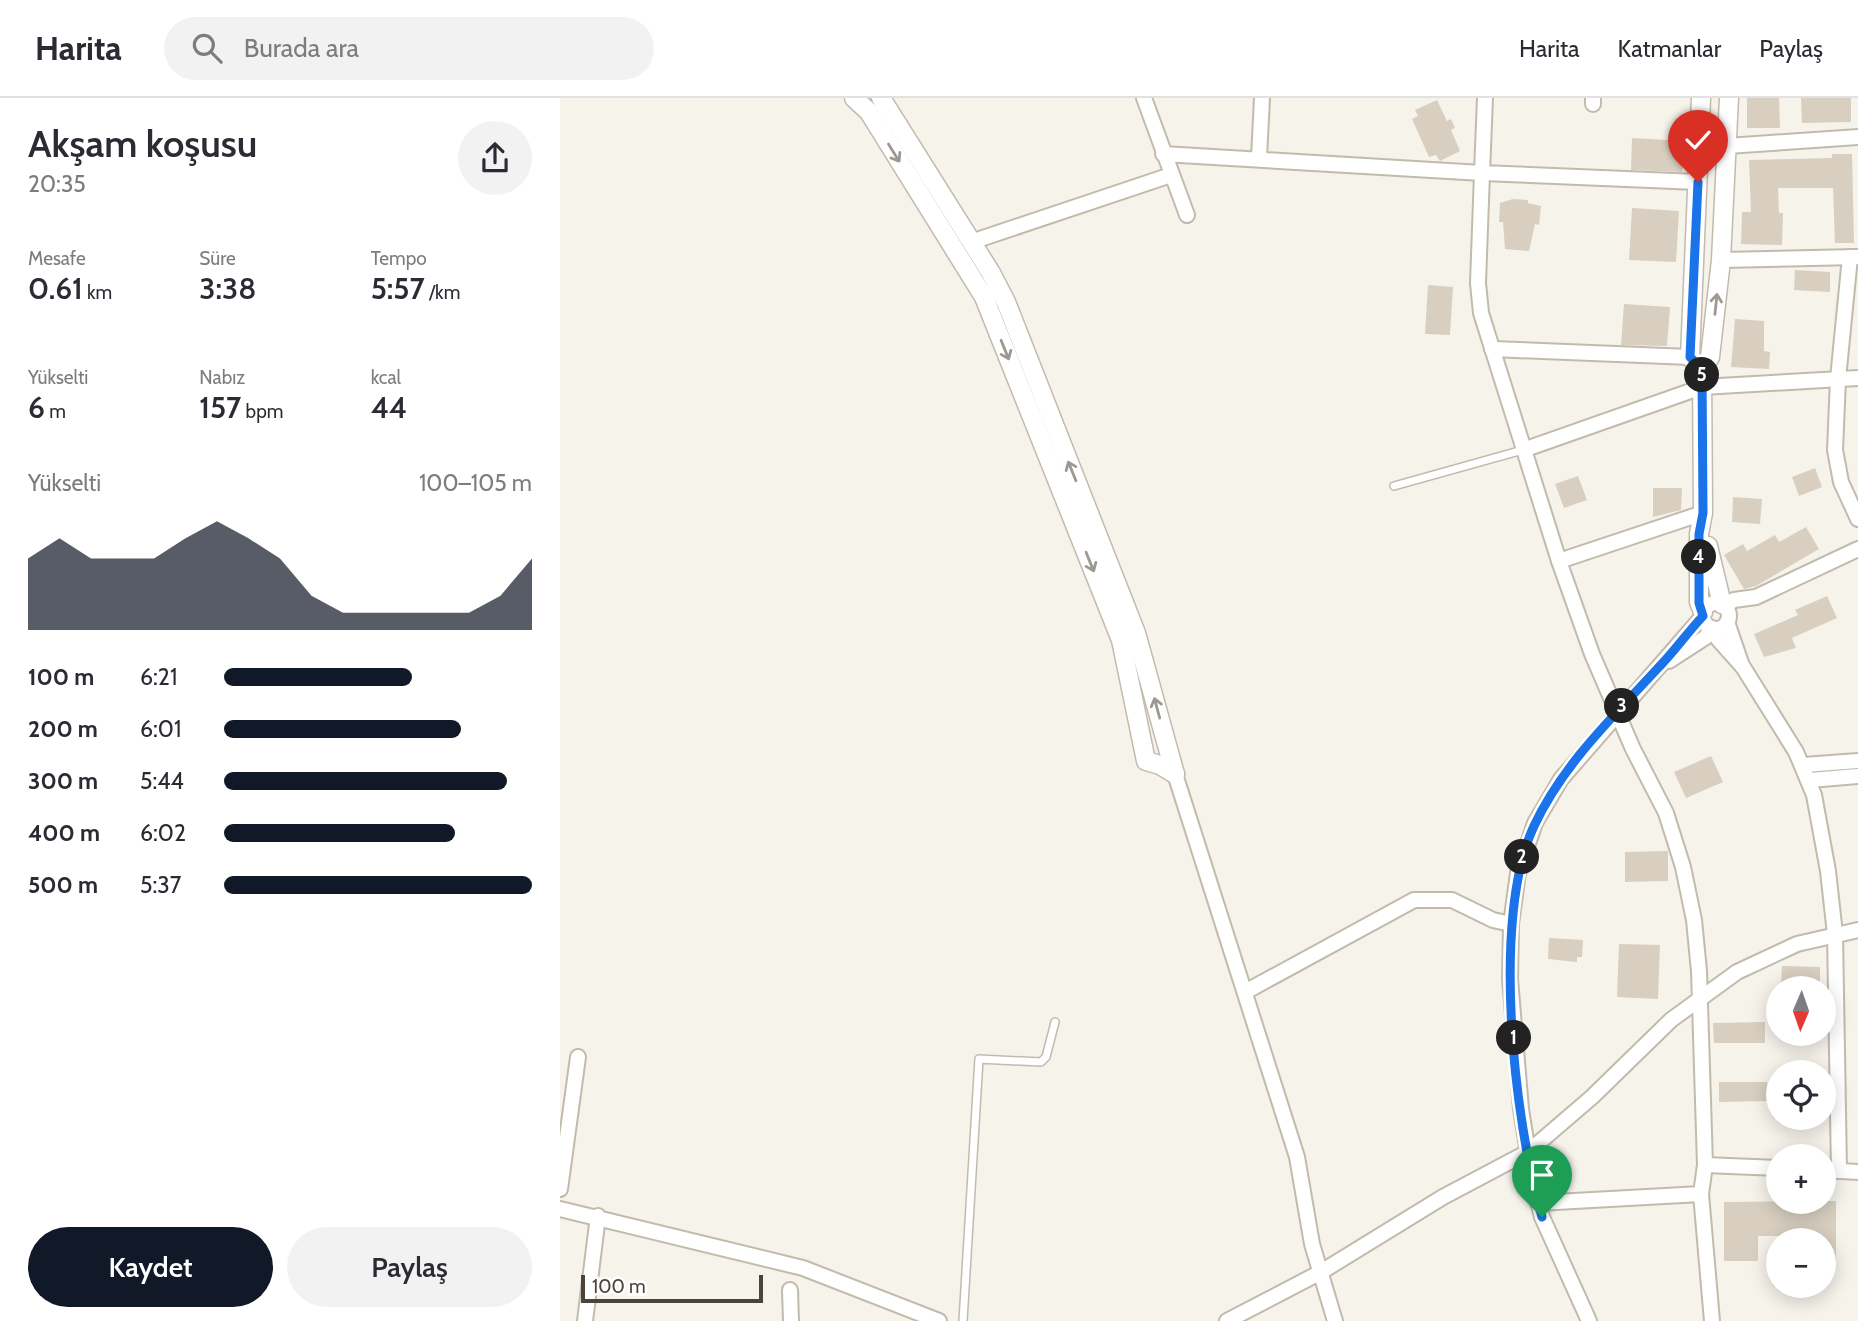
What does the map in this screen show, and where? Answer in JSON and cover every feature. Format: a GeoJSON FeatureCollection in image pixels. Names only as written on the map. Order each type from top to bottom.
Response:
{"type":"FeatureCollection","features":[{"type":"Feature","properties":{"kind":"street"},"geometry":{"type":"LineString","coordinates":[[854,98],[869,112],[984,297],[1121,640],[1146,761],[1175,774]]}},
{"type":"Feature","properties":{"kind":"street"},"geometry":{"type":"LineString","coordinates":[[881,98],[1006,302],[1136,633],[1175,774],[1297,1157],[1321,1272],[1335,1321]]}},
{"type":"Feature","properties":{"kind":"street"},"geometry":{"type":"LineString","coordinates":[[1144,98],[1187,215]]}},
{"type":"Feature","properties":{"kind":"street"},"geometry":{"type":"LineString","coordinates":[[1259,158],[1262,98]]}},
{"type":"Feature","properties":{"kind":"street"},"geometry":{"type":"LineString","coordinates":[[1485,98],[1478,283],[1481,313],[1526,449],[1559,561],[1592,654],[1661,802],[1680,858],[1694,920],[1700,997],[1704,1165],[1701,1194],[1712,1321]]}},
{"type":"Feature","properties":{"kind":"street"},"geometry":{"type":"LineString","coordinates":[[1701,98],[1698,371],[1703,517],[1721,618],[1718,639],[1743,667],[1804,765],[1810,780],[1825,851],[1835,934],[1839,1171]]}},
{"type":"Feature","properties":{"kind":"street"},"geometry":{"type":"LineString","coordinates":[[1526,449],[1698,371],[1710,357],[1721,260],[1729,98]]}},
{"type":"Feature","properties":{"kind":"street"},"geometry":{"type":"LineString","coordinates":[[1727,146],[1858,137]]}},
{"type":"Feature","properties":{"kind":"street"},"geometry":{"type":"LineString","coordinates":[[1163,154],[1482,173],[1698,182]]}},
{"type":"Feature","properties":{"kind":"street"},"geometry":{"type":"LineString","coordinates":[[971,242],[1171,175]]}},
{"type":"Feature","properties":{"kind":"street"},"geometry":{"type":"LineString","coordinates":[[1721,260],[1854,257],[1838,379],[1836,462],[1841,482],[1858,519]]}},
{"type":"Feature","properties":{"kind":"street"},"geometry":{"type":"LineString","coordinates":[[1492,349],[1698,371],[1838,379],[1858,377]]}},
{"type":"Feature","properties":{"kind":"street"},"geometry":{"type":"LineString","coordinates":[[1559,561],[1703,517]]}},
{"type":"Feature","properties":{"kind":"street"},"geometry":{"type":"LineString","coordinates":[[1703,517],[1699,534],[1699,603],[1706,624],[1752,604],[1756,597],[1858,549]]}},
{"type":"Feature","properties":{"kind":"street"},"geometry":{"type":"LineString","coordinates":[[1590,1321],[1538,1203],[1528,1152],[1512,1017],[1511,924],[1521,859],[1535,823],[1568,769],[1617,711],[1662,665],[1713,603],[1721,618]]}},
{"type":"Feature","properties":{"kind":"street"},"geometry":{"type":"LineString","coordinates":[[1662,665],[1699,642],[1721,618]]}},
{"type":"Feature","properties":{"kind":"street"},"geometry":{"type":"LineString","coordinates":[[1804,765],[1858,761]]}},
{"type":"Feature","properties":{"kind":"street"},"geometry":{"type":"LineString","coordinates":[[1810,780],[1858,776]]}},
{"type":"Feature","properties":{"kind":"street"},"geometry":{"type":"LineString","coordinates":[[1245,992],[1414,900],[1452,900],[1493,920],[1511,924]]}},
{"type":"Feature","properties":{"kind":"street"},"geometry":{"type":"LineString","coordinates":[[1227,1321],[1321,1272],[1432,1203],[1528,1152],[1700,997],[1769,955],[1815,938],[1858,930]]}},
{"type":"Feature","properties":{"kind":"street"},"geometry":{"type":"LineString","coordinates":[[560,1189],[578,1057]]}},
{"type":"Feature","properties":{"kind":"street"},"geometry":{"type":"LineString","coordinates":[[1704,1165],[1766,1168]]}},
{"type":"Feature","properties":{"kind":"street"},"geometry":{"type":"LineString","coordinates":[[1836,1171],[1858,1172]]}},
{"type":"Feature","properties":{"kind":"street"},"geometry":{"type":"LineString","coordinates":[[1538,1203],[1701,1194]]}},
{"type":"Feature","properties":{"kind":"street"},"geometry":{"type":"LineString","coordinates":[[560,1209],[598,1216],[803,1268],[939,1321]]}},
{"type":"Feature","properties":{"kind":"street"},"geometry":{"type":"LineString","coordinates":[[585,1321],[598,1216]]}},
{"type":"Feature","properties":{"kind":"street"},"geometry":{"type":"LineString","coordinates":[[790,1290],[791,1321]]}},
{"type":"Feature","properties":{"kind":"lane"},"geometry":{"type":"LineString","coordinates":[[1394,486],[1526,449]]}},
{"type":"Feature","properties":{"kind":"lane"},"geometry":{"type":"LineString","coordinates":[[963,1321],[979,1059],[1041,1062],[1046,1057],[1055,1022]]}},
{"type":"Feature","properties":{"kind":"building"},"geometry":{"type":"Polygon","coordinates":[[[1747,98],[1779,98],[1780,128],[1747,128],[1747,98]]]}},
{"type":"Feature","properties":{"kind":"building"},"geometry":{"type":"Polygon","coordinates":[[[1801,98],[1851,98],[1851,122],[1802,123],[1801,98]]]}},
{"type":"Feature","properties":{"kind":"building"},"geometry":{"type":"Polygon","coordinates":[[[1437,100],[1447,121],[1451,119],[1455,128],[1451,130],[1460,151],[1440,161],[1436,155],[1429,157],[1412,119],[1418,116],[1415,110],[1437,100]]]}},
{"type":"Feature","properties":{"kind":"building"},"geometry":{"type":"Polygon","coordinates":[[[1632,138],[1684,141],[1682,172],[1631,170],[1632,138]]]}},
{"type":"Feature","properties":{"kind":"building"},"geometry":{"type":"Polygon","coordinates":[[[1832,154],[1852,154],[1854,243],[1835,243],[1833,188],[1778,188],[1779,213],[1783,213],[1782,245],[1741,244],[1742,212],[1751,212],[1749,160],[1832,158],[1832,154]]]}},
{"type":"Feature","properties":{"kind":"building"},"geometry":{"type":"Polygon","coordinates":[[[1513,199],[1528,200],[1528,203],[1541,206],[1539,225],[1535,224],[1529,251],[1505,249],[1503,222],[1499,222],[1500,203],[1513,199]]]}},
{"type":"Feature","properties":{"kind":"building"},"geometry":{"type":"Polygon","coordinates":[[[1632,208],[1679,211],[1676,262],[1629,260],[1632,208]]]}},
{"type":"Feature","properties":{"kind":"building"},"geometry":{"type":"Polygon","coordinates":[[[1795,270],[1830,272],[1830,292],[1794,290],[1795,270]]]}},
{"type":"Feature","properties":{"kind":"building"},"geometry":{"type":"Polygon","coordinates":[[[1428,285],[1453,287],[1450,335],[1425,334],[1428,285]]]}},
{"type":"Feature","properties":{"kind":"building"},"geometry":{"type":"Polygon","coordinates":[[[1624,304],[1670,307],[1667,346],[1621,345],[1624,304]]]}},
{"type":"Feature","properties":{"kind":"building"},"geometry":{"type":"Polygon","coordinates":[[[1735,319],[1764,321],[1764,351],[1770,352],[1769,369],[1731,367],[1735,319]]]}},
{"type":"Feature","properties":{"kind":"building"},"geometry":{"type":"Polygon","coordinates":[[[1815,468],[1822,487],[1799,496],[1792,477],[1815,468]]]}},
{"type":"Feature","properties":{"kind":"building"},"geometry":{"type":"Polygon","coordinates":[[[1578,476],[1587,500],[1564,508],[1555,484],[1578,476]]]}},
{"type":"Feature","properties":{"kind":"building"},"geometry":{"type":"Polygon","coordinates":[[[1653,488],[1682,488],[1681,510],[1653,517],[1653,488]]]}},
{"type":"Feature","properties":{"kind":"building"},"geometry":{"type":"Polygon","coordinates":[[[1733,497],[1762,499],[1760,524],[1732,522],[1733,497]]]}},
{"type":"Feature","properties":{"kind":"building"},"geometry":{"type":"Polygon","coordinates":[[[1806,527],[1819,549],[1756,586],[1744,589],[1724,555],[1743,544],[1747,551],[1775,535],[1779,542],[1806,527]]]}},
{"type":"Feature","properties":{"kind":"building"},"geometry":{"type":"Polygon","coordinates":[[[1827,596],[1837,618],[1792,638],[1796,648],[1764,657],[1754,634],[1798,615],[1795,610],[1827,596]]]}},
{"type":"Feature","properties":{"kind":"building"},"geometry":{"type":"Polygon","coordinates":[[[1711,756],[1723,782],[1686,798],[1674,772],[1711,756]]]}},
{"type":"Feature","properties":{"kind":"building"},"geometry":{"type":"Polygon","coordinates":[[[1668,851],[1668,881],[1625,882],[1625,852],[1668,851]]]}},
{"type":"Feature","properties":{"kind":"building"},"geometry":{"type":"Polygon","coordinates":[[[1549,938],[1583,940],[1582,957],[1577,957],[1577,962],[1548,959],[1549,938]]]}},
{"type":"Feature","properties":{"kind":"building"},"geometry":{"type":"Polygon","coordinates":[[[1619,944],[1660,945],[1658,999],[1617,997],[1619,944]]]}},
{"type":"Feature","properties":{"kind":"building"},"geometry":{"type":"Polygon","coordinates":[[[1782,966],[1820,967],[1820,976],[1781,976],[1782,966]]]}},
{"type":"Feature","properties":{"kind":"building"},"geometry":{"type":"Polygon","coordinates":[[[1765,1022],[1765,1043],[1714,1043],[1713,1023],[1765,1022]]]}},
{"type":"Feature","properties":{"kind":"building"},"geometry":{"type":"Polygon","coordinates":[[[1719,1082],[1766,1082],[1766,1101],[1719,1102],[1719,1082]]]}},
{"type":"Feature","properties":{"kind":"building"},"geometry":{"type":"Polygon","coordinates":[[[1724,1202],[1766,1202],[1766,1214],[1836,1214],[1836,1228],[1766,1228],[1766,1236],[1758,1236],[1758,1261],[1724,1261],[1724,1202]]]}},
{"type":"Feature","properties":{"kind":"route"},"geometry":{"type":"LineString","coordinates":[[1542,1217],[1532,1180],[1521,1109],[1511,1004],[1511,924],[1518,873],[1535,823],[1561,779],[1617,711],[1662,665],[1668,654],[1703,616],[1699,603],[1699,534],[1703,513],[1702,369],[1690,357],[1698,182]]}}]}
